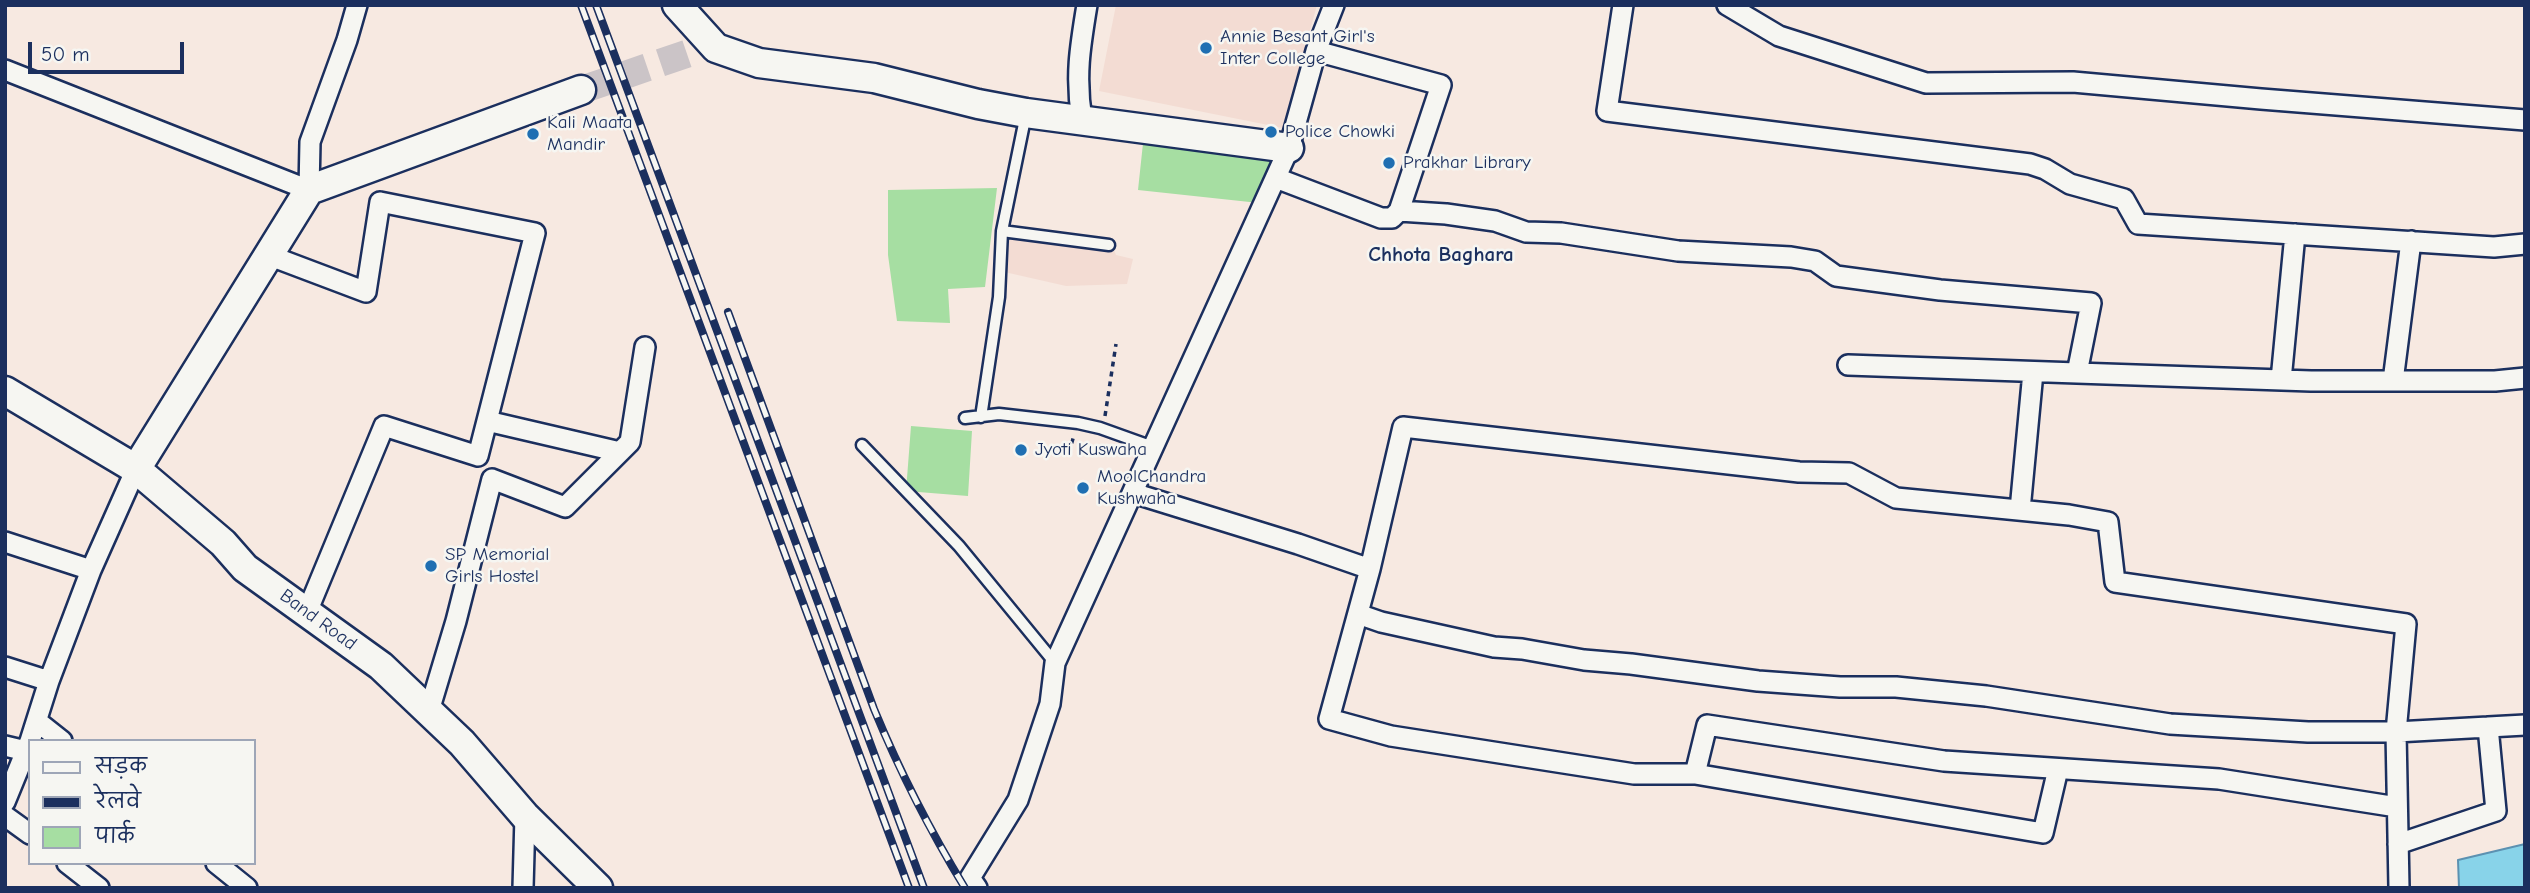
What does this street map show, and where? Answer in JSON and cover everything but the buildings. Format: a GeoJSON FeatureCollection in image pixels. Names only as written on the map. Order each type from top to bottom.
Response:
{"type":"FeatureCollection","features":[{"type":"Feature","properties":{"kind":"street"},"geometry":{"type":"LineString","coordinates":[[30,739],[91,570],[136,469],[309,190],[310,142],[357,5]]}},
{"type":"Feature","properties":{"kind":"street"},"geometry":{"type":"LineString","coordinates":[[677,5],[716,48],[759,63]]}},
{"type":"Feature","properties":{"kind":"street"},"geometry":{"type":"LineString","coordinates":[[1082,120],[1078,93],[1078,59],[1087,5]]}},
{"type":"Feature","properties":{"kind":"street"},"geometry":{"type":"LineString","coordinates":[[976,888],[970,878],[1018,800],[1050,704],[1055,663],[1289,148],[1316,51],[1334,5]]}},
{"type":"Feature","properties":{"kind":"street"},"geometry":{"type":"LineString","coordinates":[[1623,5],[1607,111],[2030,164],[2045,169],[2070,184],[2124,199],[2138,224],[2494,247],[2525,244]]}},
{"type":"Feature","properties":{"kind":"street"},"geometry":{"type":"LineString","coordinates":[[1727,5],[1779,36],[1926,83],[2073,82],[2525,120]]}},
{"type":"Feature","properties":{"kind":"street"},"geometry":{"type":"LineString","coordinates":[[1276,178],[1381,218],[1392,218],[1399,211],[1441,85],[1316,51]]}},
{"type":"Feature","properties":{"kind":"street"},"geometry":{"type":"LineString","coordinates":[[690,52],[874,78],[1026,113],[1289,148]]}},
{"type":"Feature","properties":{"kind":"street"},"geometry":{"type":"LineString","coordinates":[[5,70],[309,190],[581,90]]}},
{"type":"Feature","properties":{"kind":"street"},"geometry":{"type":"LineString","coordinates":[[268,255],[366,292],[380,202],[535,233],[478,456],[384,426],[307,612]]}},
{"type":"Feature","properties":{"kind":"street"},"geometry":{"type":"LineString","coordinates":[[1399,211],[1471,217],[1495,221],[1526,232],[1561,233],[1678,251],[1791,257],[1815,261],[1836,276],[1940,290],[2091,303],[2077,373]]}},
{"type":"Feature","properties":{"kind":"street"},"geometry":{"type":"LineString","coordinates":[[2281,380],[2295,234]]}},
{"type":"Feature","properties":{"kind":"street"},"geometry":{"type":"LineString","coordinates":[[2393,381],[2411,241]]}},
{"type":"Feature","properties":{"kind":"street"},"geometry":{"type":"LineString","coordinates":[[429,711],[456,621],[492,479],[565,507],[630,442],[645,347]]}},
{"type":"Feature","properties":{"kind":"street"},"geometry":{"type":"LineString","coordinates":[[1848,365],[2281,380],[2495,381],[2525,378]]}},
{"type":"Feature","properties":{"kind":"street"},"geometry":{"type":"LineString","coordinates":[[2020,510],[2033,372]]}},
{"type":"Feature","properties":{"kind":"street","name":"Band Road"},"geometry":{"type":"LineString","coordinates":[[5,391],[136,469],[223,543],[245,568],[381,666],[462,743],[525,816],[598,888]]}},
{"type":"Feature","properties":{"kind":"street"},"geometry":{"type":"LineString","coordinates":[[487,421],[620,452]]}},
{"type":"Feature","properties":{"kind":"street"},"geometry":{"type":"LineString","coordinates":[[2057,769],[2043,833],[1695,774],[1634,774],[1391,736],[1329,719],[1370,569],[1404,427],[1799,472],[1849,473],[1896,498],[2069,515],[2108,523],[2115,582],[2406,624],[2396,732],[2399,888]]}},
{"type":"Feature","properties":{"kind":"street"},"geometry":{"type":"LineString","coordinates":[[1133,493],[1370,569]]}},
{"type":"Feature","properties":{"kind":"street"},"geometry":{"type":"LineString","coordinates":[[5,542],[91,570]]}},
{"type":"Feature","properties":{"kind":"street"},"geometry":{"type":"LineString","coordinates":[[1358,614],[1494,647],[1584,660],[1631,663],[1758,681],[1840,687],[1896,687],[1986,696],[2170,724],[2308,732],[2396,732],[2525,726]]}},
{"type":"Feature","properties":{"kind":"street"},"geometry":{"type":"LineString","coordinates":[[5,667],[49,681]]}},
{"type":"Feature","properties":{"kind":"street"},"geometry":{"type":"LineString","coordinates":[[38,722],[59,739]]}},
{"type":"Feature","properties":{"kind":"street"},"geometry":{"type":"LineString","coordinates":[[1695,774],[1707,725],[1944,761],[2219,779],[2397,807]]}},
{"type":"Feature","properties":{"kind":"street"},"geometry":{"type":"LineString","coordinates":[[2398,845],[2496,811],[2488,727]]}},
{"type":"Feature","properties":{"kind":"street"},"geometry":{"type":"LineString","coordinates":[[5,746],[28,744],[5,802]]}},
{"type":"Feature","properties":{"kind":"street"},"geometry":{"type":"LineString","coordinates":[[5,816],[28,833]]}},
{"type":"Feature","properties":{"kind":"street"},"geometry":{"type":"LineString","coordinates":[[523,888],[525,816]]}},
{"type":"Feature","properties":{"kind":"street"},"geometry":{"type":"LineString","coordinates":[[70,865],[99,888]]}},
{"type":"Feature","properties":{"kind":"street"},"geometry":{"type":"LineString","coordinates":[[218,865],[247,888]]}},
{"type":"Feature","properties":{"kind":"lane"},"geometry":{"type":"LineString","coordinates":[[982,418],[999,297],[1002,231],[1026,113]]}},
{"type":"Feature","properties":{"kind":"lane"},"geometry":{"type":"LineString","coordinates":[[1002,231],[1109,245]]}},
{"type":"Feature","properties":{"kind":"lane"},"geometry":{"type":"LineString","coordinates":[[965,418],[999,414],[1078,423],[1153,447]]}},
{"type":"Feature","properties":{"kind":"lane"},"geometry":{"type":"LineString","coordinates":[[862,445],[958,546],[1055,663]]}},
{"type":"Feature","properties":{"kind":"path"},"geometry":{"type":"LineString","coordinates":[[1104,425],[1116,344]]}},
{"type":"Feature","properties":{"kind":"shaded area","name":"Annie Besant Girl's Inter College"},"geometry":{"type":"Polygon","coordinates":[[[1116,5],[1317,5],[1283,128],[1099,91],[1116,5]]]}},
{"type":"Feature","properties":{"kind":"shaded area"},"geometry":{"type":"Polygon","coordinates":[[[1028,232],[1078,239],[1133,259],[1127,284],[1066,286],[1000,271],[1006,237],[1028,232]]]}},
{"type":"Feature","properties":{"kind":"green space"},"geometry":{"type":"Polygon","coordinates":[[[1144,134],[1280,151],[1259,203],[1138,190],[1144,134]]]}},
{"type":"Feature","properties":{"kind":"green space"},"geometry":{"type":"Polygon","coordinates":[[[997,188],[985,287],[948,289],[950,323],[897,321],[888,255],[888,190],[997,188]]]}},
{"type":"Feature","properties":{"kind":"green space"},"geometry":{"type":"Polygon","coordinates":[[[911,426],[972,431],[968,496],[906,491],[911,426]]]}},
{"type":"Feature","properties":{"kind":"water"},"geometry":{"type":"Polygon","coordinates":[[[2525,844],[2525,888],[2459,888],[2458,860],[2525,844]]]}},
{"type":"Feature","properties":{"kind":"tunnel"},"geometry":{"type":"LineString","coordinates":[[581,90],[689,53]]}},
{"type":"Feature","properties":{"kind":"railway"},"geometry":{"type":"LineString","coordinates":[[581,5],[909,888]]}},
{"type":"Feature","properties":{"kind":"railway"},"geometry":{"type":"LineString","coordinates":[[596,5],[924,888]]}},
{"type":"Feature","properties":{"kind":"railway"},"geometry":{"type":"LineString","coordinates":[[728,312],[874,709],[916,800],[965,888]]}},
{"type":"Feature","properties":{"kind":"place","name":"Annie Besant Girl's Inter College"},"geometry":{"type":"Point","coordinates":[1206,48]}},
{"type":"Feature","properties":{"kind":"place","name":"Police Chowki"},"geometry":{"type":"Point","coordinates":[1271,132]}},
{"type":"Feature","properties":{"kind":"place","name":"Kali Maata Mandir"},"geometry":{"type":"Point","coordinates":[533,134]}},
{"type":"Feature","properties":{"kind":"place","name":"Prakhar Library"},"geometry":{"type":"Point","coordinates":[1389,163]}},
{"type":"Feature","properties":{"kind":"place","name":"Jyoti Kuswaha"},"geometry":{"type":"Point","coordinates":[1021,450]}},
{"type":"Feature","properties":{"kind":"place","name":"MoolChandra Kushwaha"},"geometry":{"type":"Point","coordinates":[1083,488]}},
{"type":"Feature","properties":{"kind":"place","name":"SP Memorial Girls Hostel"},"geometry":{"type":"Point","coordinates":[431,566]}},
{"type":"Feature","properties":{"kind":"district","name":"Chhota Baghara"},"geometry":{"type":"Point","coordinates":[1441,255]}}]}
